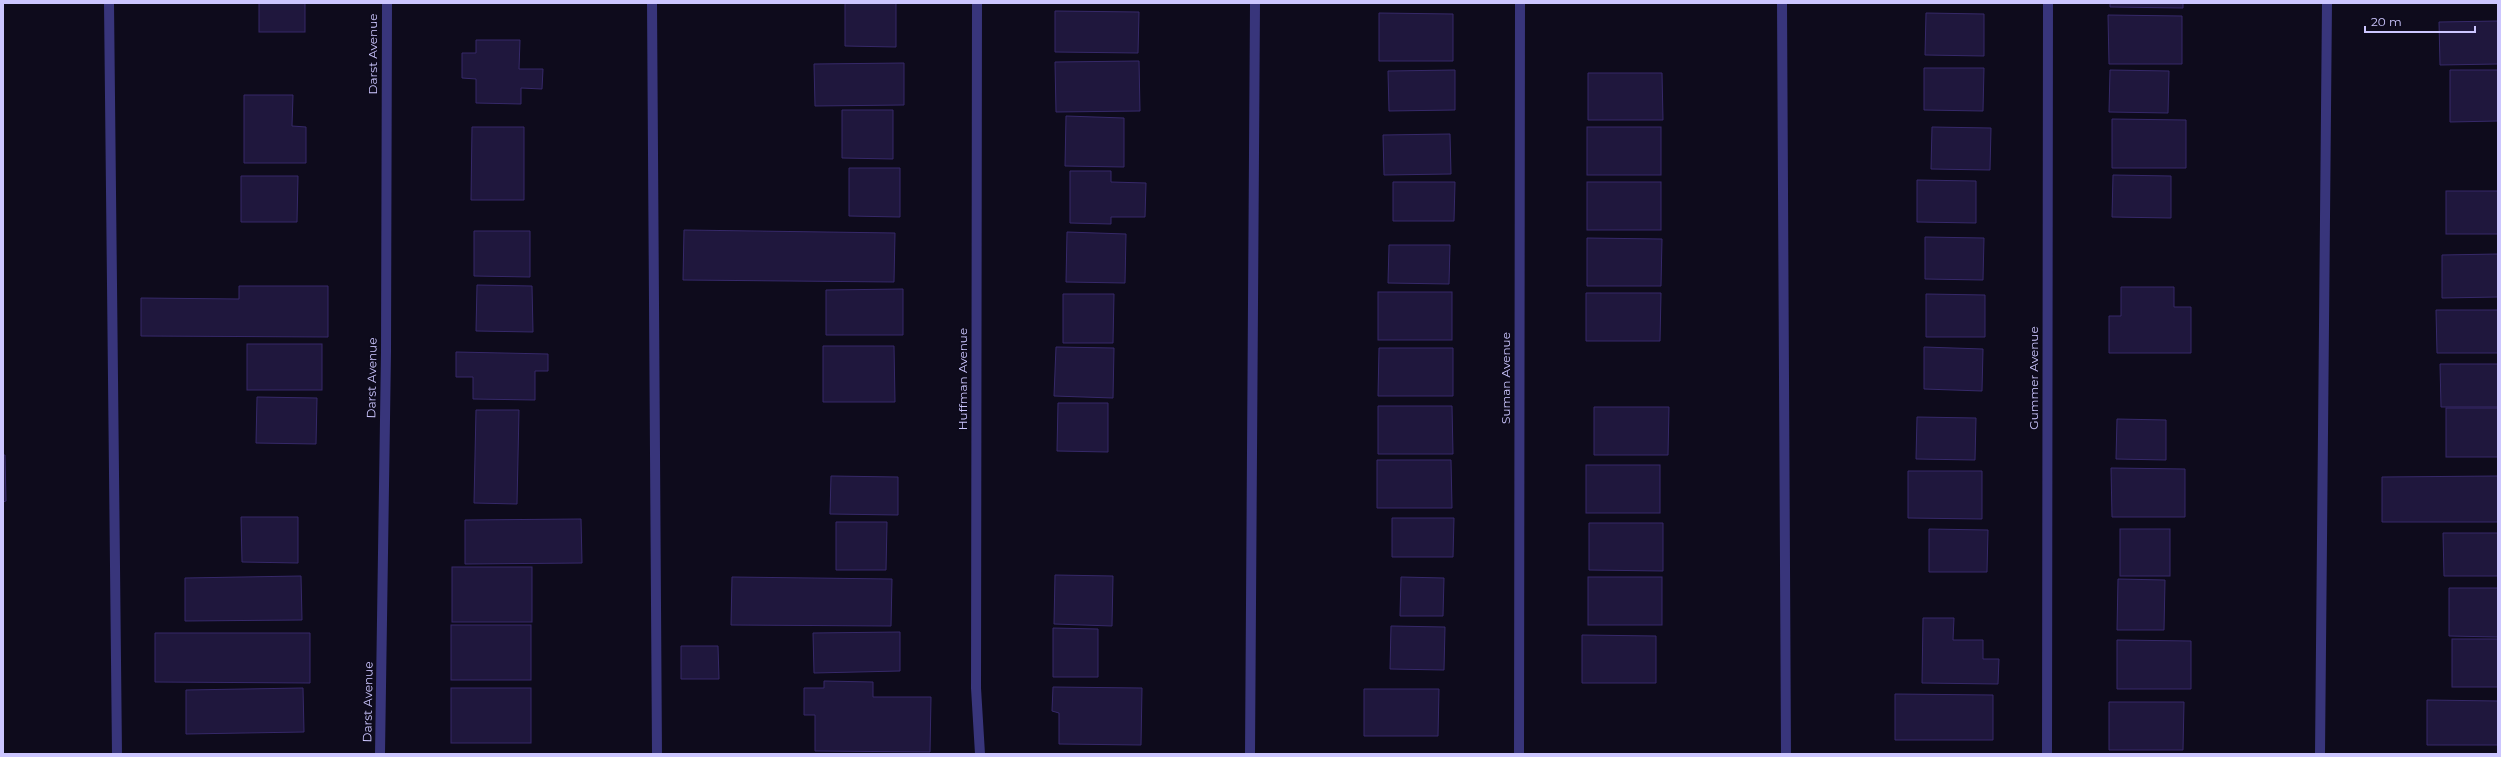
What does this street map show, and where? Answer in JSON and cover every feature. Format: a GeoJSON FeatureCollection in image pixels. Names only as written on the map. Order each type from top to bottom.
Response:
{"type":"FeatureCollection","features":[{"type":"Feature","properties":{"kind":"street"},"geometry":{"type":"LineString","coordinates":[[109,3],[116,754]]}},
{"type":"Feature","properties":{"kind":"street","name":"Darst Avenue"},"geometry":{"type":"LineString","coordinates":[[380,754],[386,352],[386,3]]}},
{"type":"Feature","properties":{"kind":"street"},"geometry":{"type":"LineString","coordinates":[[652,3],[657,754]]}},
{"type":"Feature","properties":{"kind":"street","name":"Huffman Avenue"},"geometry":{"type":"LineString","coordinates":[[977,3],[976,688],[980,754]]}},
{"type":"Feature","properties":{"kind":"street"},"geometry":{"type":"LineString","coordinates":[[1250,754],[1249,624],[1255,3]]}},
{"type":"Feature","properties":{"kind":"street","name":"Suman Avenue"},"geometry":{"type":"LineString","coordinates":[[1519,754],[1520,3]]}},
{"type":"Feature","properties":{"kind":"street"},"geometry":{"type":"LineString","coordinates":[[1782,3],[1786,754]]}},
{"type":"Feature","properties":{"kind":"street","name":"Gummer Avenue"},"geometry":{"type":"LineString","coordinates":[[2047,754],[2048,3]]}},
{"type":"Feature","properties":{"kind":"street"},"geometry":{"type":"LineString","coordinates":[[2320,754],[2327,3]]}},
{"type":"Feature","properties":{"kind":"building"},"geometry":{"type":"Polygon","coordinates":[[[259,3],[305,3],[305,32],[259,32],[259,3]]]}},
{"type":"Feature","properties":{"kind":"building"},"geometry":{"type":"Polygon","coordinates":[[[845,3],[896,3],[896,47],[845,46],[845,3]]]}},
{"type":"Feature","properties":{"kind":"building"},"geometry":{"type":"Polygon","coordinates":[[[2110,3],[2183,3],[2183,8],[2110,7],[2110,3]]]}},
{"type":"Feature","properties":{"kind":"building"},"geometry":{"type":"Polygon","coordinates":[[[1055,11],[1139,12],[1138,53],[1055,52],[1055,11]]]}},
{"type":"Feature","properties":{"kind":"building"},"geometry":{"type":"Polygon","coordinates":[[[1379,13],[1453,14],[1453,61],[1379,61],[1379,13]]]}},
{"type":"Feature","properties":{"kind":"building"},"geometry":{"type":"Polygon","coordinates":[[[1926,13],[1984,14],[1984,56],[1925,55],[1926,13]]]}},
{"type":"Feature","properties":{"kind":"building"},"geometry":{"type":"Polygon","coordinates":[[[2108,15],[2182,16],[2182,64],[2109,64],[2108,15]]]}},
{"type":"Feature","properties":{"kind":"building"},"geometry":{"type":"Polygon","coordinates":[[[2498,21],[2498,64],[2440,65],[2439,22],[2498,21]]]}},
{"type":"Feature","properties":{"kind":"building"},"geometry":{"type":"Polygon","coordinates":[[[476,40],[520,40],[519,69],[543,69],[542,89],[521,88],[521,104],[476,103],[476,79],[462,78],[462,53],[476,53],[476,40]]]}},
{"type":"Feature","properties":{"kind":"building"},"geometry":{"type":"Polygon","coordinates":[[[1139,61],[1140,111],[1056,112],[1055,62],[1139,61]]]}},
{"type":"Feature","properties":{"kind":"building"},"geometry":{"type":"Polygon","coordinates":[[[904,63],[904,105],[815,106],[814,64],[904,63]]]}},
{"type":"Feature","properties":{"kind":"building"},"geometry":{"type":"Polygon","coordinates":[[[1924,68],[1984,68],[1983,111],[1924,110],[1924,68]]]}},
{"type":"Feature","properties":{"kind":"building"},"geometry":{"type":"Polygon","coordinates":[[[1455,70],[1455,110],[1389,111],[1388,71],[1455,70]]]}},
{"type":"Feature","properties":{"kind":"building"},"geometry":{"type":"Polygon","coordinates":[[[2110,70],[2169,71],[2168,113],[2109,112],[2110,70]]]}},
{"type":"Feature","properties":{"kind":"building"},"geometry":{"type":"Polygon","coordinates":[[[2450,70],[2498,70],[2498,121],[2450,122],[2450,70]]]}},
{"type":"Feature","properties":{"kind":"building"},"geometry":{"type":"Polygon","coordinates":[[[1588,73],[1662,73],[1663,120],[1588,120],[1588,73]]]}},
{"type":"Feature","properties":{"kind":"building"},"geometry":{"type":"Polygon","coordinates":[[[244,95],[293,95],[292,126],[306,127],[306,163],[244,163],[244,95]]]}},
{"type":"Feature","properties":{"kind":"building"},"geometry":{"type":"Polygon","coordinates":[[[842,110],[893,110],[893,159],[842,158],[842,110]]]}},
{"type":"Feature","properties":{"kind":"building"},"geometry":{"type":"Polygon","coordinates":[[[1066,116],[1124,118],[1124,167],[1065,166],[1066,116]]]}},
{"type":"Feature","properties":{"kind":"building"},"geometry":{"type":"Polygon","coordinates":[[[2112,119],[2186,120],[2186,168],[2112,168],[2112,119]]]}},
{"type":"Feature","properties":{"kind":"building"},"geometry":{"type":"Polygon","coordinates":[[[472,127],[524,127],[524,200],[471,200],[472,127]]]}},
{"type":"Feature","properties":{"kind":"building"},"geometry":{"type":"Polygon","coordinates":[[[1587,127],[1661,127],[1661,175],[1587,175],[1587,127]]]}},
{"type":"Feature","properties":{"kind":"building"},"geometry":{"type":"Polygon","coordinates":[[[1932,127],[1991,128],[1990,170],[1931,169],[1932,127]]]}},
{"type":"Feature","properties":{"kind":"building"},"geometry":{"type":"Polygon","coordinates":[[[1450,134],[1451,174],[1384,175],[1383,135],[1450,134]]]}},
{"type":"Feature","properties":{"kind":"building"},"geometry":{"type":"Polygon","coordinates":[[[849,168],[900,168],[900,217],[849,216],[849,168]]]}},
{"type":"Feature","properties":{"kind":"building"},"geometry":{"type":"Polygon","coordinates":[[[1070,171],[1111,171],[1111,182],[1146,183],[1145,217],[1111,217],[1111,224],[1070,223],[1070,171]]]}},
{"type":"Feature","properties":{"kind":"building"},"geometry":{"type":"Polygon","coordinates":[[[2113,175],[2171,176],[2171,218],[2112,217],[2113,175]]]}},
{"type":"Feature","properties":{"kind":"building"},"geometry":{"type":"Polygon","coordinates":[[[241,176],[298,176],[297,222],[241,222],[241,176]]]}},
{"type":"Feature","properties":{"kind":"building"},"geometry":{"type":"Polygon","coordinates":[[[1917,180],[1976,181],[1976,223],[1917,222],[1917,180]]]}},
{"type":"Feature","properties":{"kind":"building"},"geometry":{"type":"Polygon","coordinates":[[[1393,182],[1455,182],[1454,221],[1393,221],[1393,182]]]}},
{"type":"Feature","properties":{"kind":"building"},"geometry":{"type":"Polygon","coordinates":[[[1587,182],[1661,182],[1661,230],[1587,230],[1587,182]]]}},
{"type":"Feature","properties":{"kind":"building"},"geometry":{"type":"Polygon","coordinates":[[[2446,191],[2498,191],[2498,234],[2446,234],[2446,191]]]}},
{"type":"Feature","properties":{"kind":"building"},"geometry":{"type":"Polygon","coordinates":[[[684,230],[895,233],[894,282],[683,280],[684,230]]]}},
{"type":"Feature","properties":{"kind":"building"},"geometry":{"type":"Polygon","coordinates":[[[474,231],[530,231],[530,277],[474,276],[474,231]]]}},
{"type":"Feature","properties":{"kind":"building"},"geometry":{"type":"Polygon","coordinates":[[[1067,232],[1126,234],[1125,283],[1066,282],[1067,232]]]}},
{"type":"Feature","properties":{"kind":"building"},"geometry":{"type":"Polygon","coordinates":[[[1925,237],[1984,238],[1983,280],[1925,279],[1925,237]]]}},
{"type":"Feature","properties":{"kind":"building"},"geometry":{"type":"Polygon","coordinates":[[[1587,238],[1662,239],[1661,286],[1587,286],[1587,238]]]}},
{"type":"Feature","properties":{"kind":"building"},"geometry":{"type":"Polygon","coordinates":[[[1389,245],[1450,245],[1449,284],[1388,283],[1389,245]]]}},
{"type":"Feature","properties":{"kind":"building"},"geometry":{"type":"Polygon","coordinates":[[[2498,254],[2498,297],[2442,298],[2442,255],[2498,254]]]}},
{"type":"Feature","properties":{"kind":"building"},"geometry":{"type":"Polygon","coordinates":[[[477,285],[532,286],[533,332],[476,331],[477,285]]]}},
{"type":"Feature","properties":{"kind":"building"},"geometry":{"type":"Polygon","coordinates":[[[239,286],[328,286],[328,337],[141,336],[141,298],[239,299],[239,286]]]}},
{"type":"Feature","properties":{"kind":"building"},"geometry":{"type":"Polygon","coordinates":[[[2121,287],[2174,287],[2174,307],[2191,307],[2191,353],[2109,353],[2109,316],[2121,316],[2121,287]]]}},
{"type":"Feature","properties":{"kind":"building"},"geometry":{"type":"Polygon","coordinates":[[[903,289],[903,335],[826,335],[826,290],[903,289]]]}},
{"type":"Feature","properties":{"kind":"building"},"geometry":{"type":"Polygon","coordinates":[[[1378,292],[1452,292],[1452,340],[1378,340],[1378,292]]]}},
{"type":"Feature","properties":{"kind":"building"},"geometry":{"type":"Polygon","coordinates":[[[1586,293],[1661,293],[1660,341],[1586,341],[1586,293]]]}},
{"type":"Feature","properties":{"kind":"building"},"geometry":{"type":"Polygon","coordinates":[[[1063,294],[1114,294],[1113,343],[1063,343],[1063,294]]]}},
{"type":"Feature","properties":{"kind":"building"},"geometry":{"type":"Polygon","coordinates":[[[1926,294],[1985,295],[1985,337],[1926,337],[1926,294]]]}},
{"type":"Feature","properties":{"kind":"building"},"geometry":{"type":"Polygon","coordinates":[[[2436,310],[2498,310],[2498,353],[2437,353],[2436,310]]]}},
{"type":"Feature","properties":{"kind":"building"},"geometry":{"type":"Polygon","coordinates":[[[247,344],[322,344],[322,390],[247,390],[247,344]]]}},
{"type":"Feature","properties":{"kind":"building"},"geometry":{"type":"Polygon","coordinates":[[[823,346],[894,346],[895,402],[823,402],[823,346]]]}},
{"type":"Feature","properties":{"kind":"building"},"geometry":{"type":"Polygon","coordinates":[[[1056,347],[1114,348],[1113,398],[1054,396],[1056,347]]]}},
{"type":"Feature","properties":{"kind":"building"},"geometry":{"type":"Polygon","coordinates":[[[1924,347],[1983,349],[1982,391],[1924,389],[1924,347]]]}},
{"type":"Feature","properties":{"kind":"building"},"geometry":{"type":"Polygon","coordinates":[[[1379,348],[1453,348],[1453,396],[1378,396],[1379,348]]]}},
{"type":"Feature","properties":{"kind":"building"},"geometry":{"type":"Polygon","coordinates":[[[456,352],[548,354],[548,371],[535,371],[535,400],[473,399],[473,377],[456,377],[456,352]]]}},
{"type":"Feature","properties":{"kind":"building"},"geometry":{"type":"Polygon","coordinates":[[[2440,364],[2498,364],[2498,407],[2441,407],[2440,364]]]}},
{"type":"Feature","properties":{"kind":"building"},"geometry":{"type":"Polygon","coordinates":[[[257,397],[317,398],[316,444],[256,443],[257,397]]]}},
{"type":"Feature","properties":{"kind":"building"},"geometry":{"type":"Polygon","coordinates":[[[1058,403],[1108,403],[1108,452],[1057,451],[1058,403]]]}},
{"type":"Feature","properties":{"kind":"building"},"geometry":{"type":"Polygon","coordinates":[[[1378,406],[1452,406],[1453,454],[1378,454],[1378,406]]]}},
{"type":"Feature","properties":{"kind":"building"},"geometry":{"type":"Polygon","coordinates":[[[1594,407],[1669,407],[1668,455],[1594,455],[1594,407]]]}},
{"type":"Feature","properties":{"kind":"building"},"geometry":{"type":"Polygon","coordinates":[[[2446,408],[2498,408],[2498,457],[2446,457],[2446,408]]]}},
{"type":"Feature","properties":{"kind":"building"},"geometry":{"type":"Polygon","coordinates":[[[476,410],[519,410],[517,504],[474,503],[476,410]]]}},
{"type":"Feature","properties":{"kind":"building"},"geometry":{"type":"Polygon","coordinates":[[[1917,417],[1976,418],[1975,460],[1916,459],[1917,417]]]}},
{"type":"Feature","properties":{"kind":"building"},"geometry":{"type":"Polygon","coordinates":[[[2117,419],[2166,420],[2166,460],[2116,459],[2117,419]]]}},
{"type":"Feature","properties":{"kind":"building"},"geometry":{"type":"Polygon","coordinates":[[[3,455],[5,455],[6,501],[3,502],[3,455]]]}},
{"type":"Feature","properties":{"kind":"building"},"geometry":{"type":"Polygon","coordinates":[[[1377,460],[1451,460],[1452,508],[1377,508],[1377,460]]]}},
{"type":"Feature","properties":{"kind":"building"},"geometry":{"type":"Polygon","coordinates":[[[1586,465],[1660,465],[1660,513],[1586,513],[1586,465]]]}},
{"type":"Feature","properties":{"kind":"building"},"geometry":{"type":"Polygon","coordinates":[[[2111,468],[2185,469],[2185,517],[2112,517],[2111,468]]]}},
{"type":"Feature","properties":{"kind":"building"},"geometry":{"type":"Polygon","coordinates":[[[1908,471],[1982,471],[1982,519],[1908,518],[1908,471]]]}},
{"type":"Feature","properties":{"kind":"building"},"geometry":{"type":"Polygon","coordinates":[[[831,476],[898,477],[898,515],[830,514],[831,476]]]}},
{"type":"Feature","properties":{"kind":"building"},"geometry":{"type":"Polygon","coordinates":[[[2498,476],[2498,522],[2382,522],[2382,477],[2498,476]]]}},
{"type":"Feature","properties":{"kind":"building"},"geometry":{"type":"Polygon","coordinates":[[[241,517],[298,517],[298,563],[242,562],[241,517]]]}},
{"type":"Feature","properties":{"kind":"building"},"geometry":{"type":"Polygon","coordinates":[[[1392,518],[1454,518],[1453,557],[1392,557],[1392,518]]]}},
{"type":"Feature","properties":{"kind":"building"},"geometry":{"type":"Polygon","coordinates":[[[581,519],[582,563],[465,564],[465,520],[581,519]]]}},
{"type":"Feature","properties":{"kind":"building"},"geometry":{"type":"Polygon","coordinates":[[[836,522],[887,522],[886,570],[836,570],[836,522]]]}},
{"type":"Feature","properties":{"kind":"building"},"geometry":{"type":"Polygon","coordinates":[[[1589,523],[1663,523],[1663,571],[1589,570],[1589,523]]]}},
{"type":"Feature","properties":{"kind":"building"},"geometry":{"type":"Polygon","coordinates":[[[1929,529],[1988,530],[1987,572],[1929,572],[1929,529]]]}},
{"type":"Feature","properties":{"kind":"building"},"geometry":{"type":"Polygon","coordinates":[[[2120,529],[2170,529],[2170,576],[2120,576],[2120,529]]]}},
{"type":"Feature","properties":{"kind":"building"},"geometry":{"type":"Polygon","coordinates":[[[2443,533],[2498,533],[2498,576],[2444,576],[2443,533]]]}},
{"type":"Feature","properties":{"kind":"building"},"geometry":{"type":"Polygon","coordinates":[[[452,567],[532,567],[532,622],[452,622],[452,567]]]}},
{"type":"Feature","properties":{"kind":"building"},"geometry":{"type":"Polygon","coordinates":[[[1055,575],[1113,576],[1112,626],[1054,624],[1055,575]]]}},
{"type":"Feature","properties":{"kind":"building"},"geometry":{"type":"Polygon","coordinates":[[[301,576],[302,620],[185,621],[185,578],[301,576]]]}},
{"type":"Feature","properties":{"kind":"building"},"geometry":{"type":"Polygon","coordinates":[[[732,577],[892,579],[891,626],[731,625],[732,577]]]}},
{"type":"Feature","properties":{"kind":"building"},"geometry":{"type":"Polygon","coordinates":[[[1401,577],[1444,578],[1443,616],[1400,616],[1401,577]]]}},
{"type":"Feature","properties":{"kind":"building"},"geometry":{"type":"Polygon","coordinates":[[[1588,577],[1662,577],[1662,625],[1588,625],[1588,577]]]}},
{"type":"Feature","properties":{"kind":"building"},"geometry":{"type":"Polygon","coordinates":[[[2118,579],[2165,580],[2164,630],[2117,630],[2118,579]]]}},
{"type":"Feature","properties":{"kind":"building"},"geometry":{"type":"Polygon","coordinates":[[[2449,588],[2498,588],[2498,637],[2449,636],[2449,588]]]}},
{"type":"Feature","properties":{"kind":"building"},"geometry":{"type":"Polygon","coordinates":[[[1923,618],[1954,618],[1953,640],[1983,640],[1983,659],[1999,659],[1998,684],[1922,683],[1923,618]]]}},
{"type":"Feature","properties":{"kind":"building"},"geometry":{"type":"Polygon","coordinates":[[[451,625],[531,625],[531,680],[451,680],[451,625]]]}},
{"type":"Feature","properties":{"kind":"building"},"geometry":{"type":"Polygon","coordinates":[[[1391,626],[1445,627],[1444,670],[1390,669],[1391,626]]]}},
{"type":"Feature","properties":{"kind":"building"},"geometry":{"type":"Polygon","coordinates":[[[1053,628],[1098,629],[1098,677],[1053,677],[1053,628]]]}},
{"type":"Feature","properties":{"kind":"building"},"geometry":{"type":"Polygon","coordinates":[[[900,632],[900,671],[814,673],[813,633],[900,632]]]}},
{"type":"Feature","properties":{"kind":"building"},"geometry":{"type":"Polygon","coordinates":[[[155,633],[310,633],[310,683],[155,682],[155,633]]]}},
{"type":"Feature","properties":{"kind":"building"},"geometry":{"type":"Polygon","coordinates":[[[1582,635],[1656,636],[1656,683],[1582,683],[1582,635]]]}},
{"type":"Feature","properties":{"kind":"building"},"geometry":{"type":"Polygon","coordinates":[[[2452,639],[2498,639],[2498,687],[2452,687],[2452,639]]]}},
{"type":"Feature","properties":{"kind":"building"},"geometry":{"type":"Polygon","coordinates":[[[2117,640],[2191,641],[2191,689],[2117,689],[2117,640]]]}},
{"type":"Feature","properties":{"kind":"building"},"geometry":{"type":"Polygon","coordinates":[[[681,646],[718,646],[719,679],[681,679],[681,646]]]}},
{"type":"Feature","properties":{"kind":"building"},"geometry":{"type":"Polygon","coordinates":[[[824,681],[873,682],[873,697],[931,697],[930,752],[815,751],[815,715],[804,715],[804,688],[824,688],[824,681]]]}},
{"type":"Feature","properties":{"kind":"building"},"geometry":{"type":"Polygon","coordinates":[[[1053,687],[1142,688],[1141,745],[1059,744],[1059,713],[1052,711],[1053,687]]]}},
{"type":"Feature","properties":{"kind":"building"},"geometry":{"type":"Polygon","coordinates":[[[303,688],[304,732],[186,734],[186,690],[303,688]]]}},
{"type":"Feature","properties":{"kind":"building"},"geometry":{"type":"Polygon","coordinates":[[[451,688],[531,688],[531,743],[451,743],[451,688]]]}},
{"type":"Feature","properties":{"kind":"building"},"geometry":{"type":"Polygon","coordinates":[[[1364,689],[1439,689],[1438,736],[1364,736],[1364,689]]]}},
{"type":"Feature","properties":{"kind":"building"},"geometry":{"type":"Polygon","coordinates":[[[1895,694],[1993,695],[1993,740],[1895,740],[1895,694]]]}},
{"type":"Feature","properties":{"kind":"building"},"geometry":{"type":"Polygon","coordinates":[[[2427,700],[2498,701],[2498,745],[2427,745],[2427,700]]]}},
{"type":"Feature","properties":{"kind":"building"},"geometry":{"type":"Polygon","coordinates":[[[2109,702],[2184,702],[2183,750],[2109,750],[2109,702]]]}}]}
